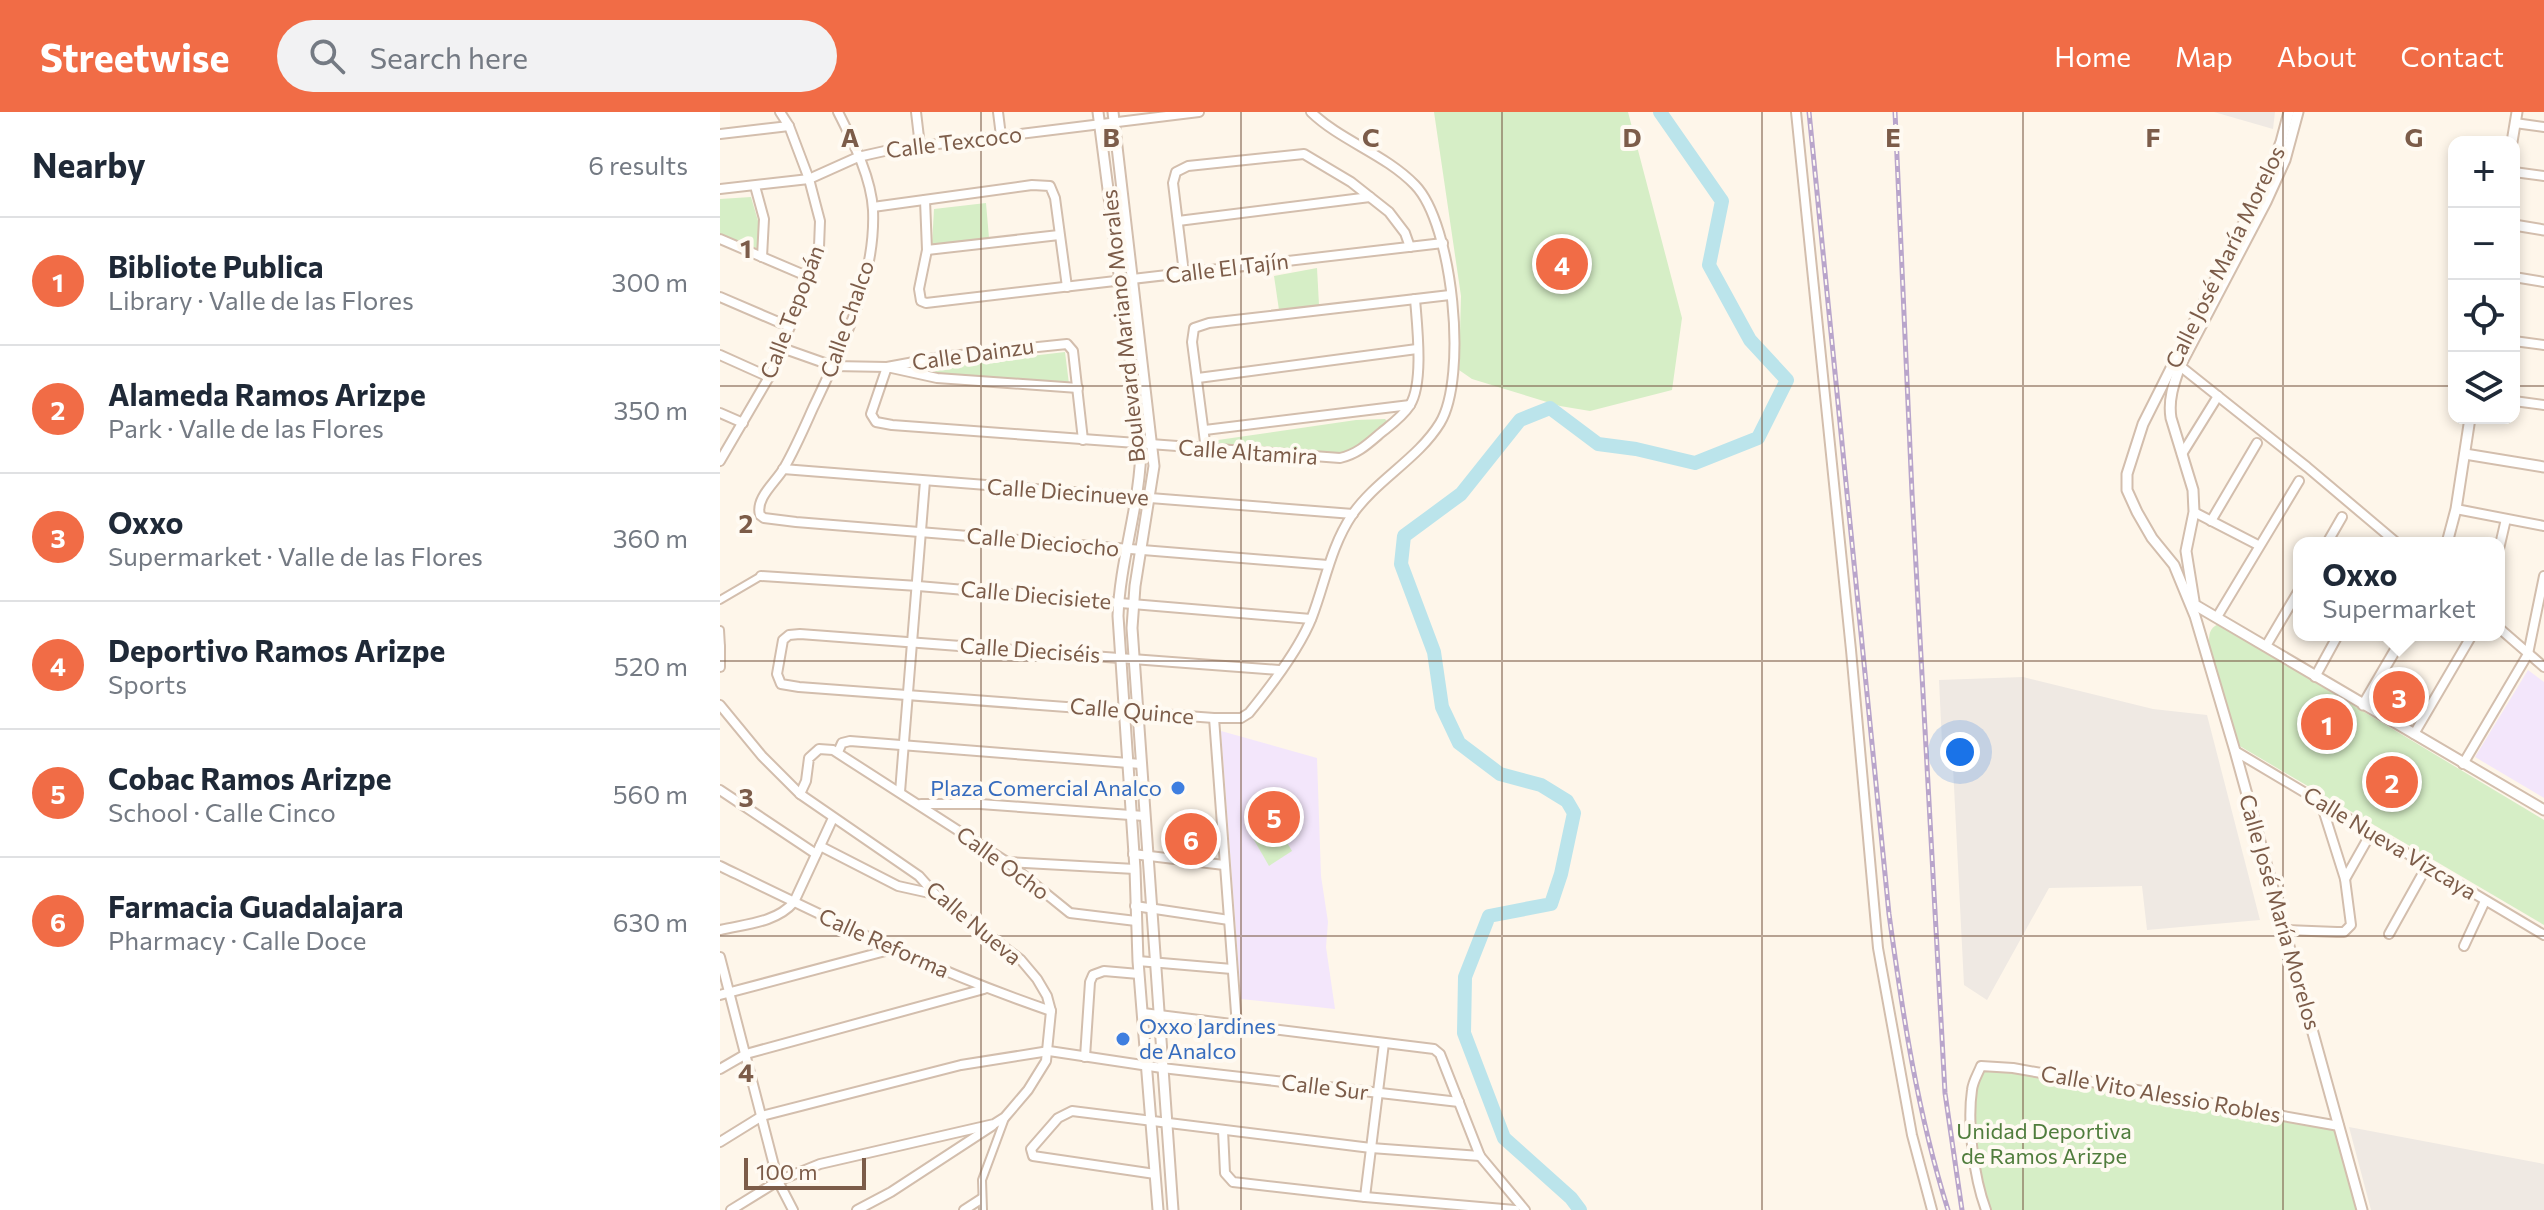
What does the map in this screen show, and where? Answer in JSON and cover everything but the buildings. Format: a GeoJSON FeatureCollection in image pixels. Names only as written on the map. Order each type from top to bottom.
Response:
{"type":"FeatureCollection","features":[{"type":"Feature","properties":{"kind":"street","name":"Calle Tepopán"},"geometry":{"type":"LineString","coordinates":[[720,461],[769,377],[782,348],[821,235],[809,179],[789,126],[780,112]]}},
{"type":"Feature","properties":{"kind":"street","name":"Calle Chalco"},"geometry":{"type":"LineString","coordinates":[[760,515],[759,505],[783,469],[833,366],[868,268],[873,207],[858,157],[838,112]]}},
{"type":"Feature","properties":{"kind":"street"},"geometry":{"type":"LineString","coordinates":[[916,112],[920,146]]}},
{"type":"Feature","properties":{"kind":"street"},"geometry":{"type":"LineString","coordinates":[[998,112],[1001,136]]}},
{"type":"Feature","properties":{"kind":"street","name":"Boulevard Mariano Morales"},"geometry":{"type":"LineString","coordinates":[[1098,112],[1141,444],[1137,496],[1118,602],[1138,961],[1158,1210]]}},
{"type":"Feature","properties":{"kind":"street","name":"Calle Texcoco"},"geometry":{"type":"LineString","coordinates":[[720,189],[809,179],[858,157],[920,146],[1100,124],[1113,117],[1199,112]]}},
{"type":"Feature","properties":{"kind":"street","name":"Calle Quince"},"geometry":{"type":"LineString","coordinates":[[788,686],[1214,718],[1245,716],[1311,619],[1328,565],[1353,514],[1372,491],[1429,438],[1448,407],[1455,360],[1443,243],[1436,220],[1416,186],[1401,172],[1311,112]]}},
{"type":"Feature","properties":{"kind":"street"},"geometry":{"type":"LineString","coordinates":[[1796,112],[1878,948],[1912,1135],[1932,1210]]}},
{"type":"Feature","properties":{"kind":"street","name":"Calle José María Morelos"},"geometry":{"type":"LineString","coordinates":[[2289,112],[2268,175],[2177,364],[2169,405],[2193,490],[2194,512],[2186,551],[2195,616],[2362,1210]]}},
{"type":"Feature","properties":{"kind":"street","name":"Calle José María Morelos"},"geometry":{"type":"LineString","coordinates":[[2192,603],[2174,565],[2152,538],[2137,512],[2127,490],[2127,474],[2135,445],[2266,202],[2285,160],[2298,112]]}},
{"type":"Feature","properties":{"kind":"street","name":"Boulevard Mariano Morales"},"geometry":{"type":"LineString","coordinates":[[1113,117],[1153,445],[1151,498],[1133,603],[1134,658],[1173,1210]]}},
{"type":"Feature","properties":{"kind":"street"},"geometry":{"type":"LineString","coordinates":[[2516,117],[2544,127]]}},
{"type":"Feature","properties":{"kind":"street"},"geometry":{"type":"LineString","coordinates":[[720,134],[789,126]]}},
{"type":"Feature","properties":{"kind":"street"},"geometry":{"type":"LineString","coordinates":[[1184,273],[1173,183],[1176,172],[1188,166],[1220,162],[1304,154],[1371,197],[1398,221],[1410,247]]}},
{"type":"Feature","properties":{"kind":"street"},"geometry":{"type":"LineString","coordinates":[[2520,173],[2544,176]]}},
{"type":"Feature","properties":{"kind":"street"},"geometry":{"type":"LineString","coordinates":[[873,207],[1032,185],[1050,186],[1055,198],[1067,287]]}},
{"type":"Feature","properties":{"kind":"street"},"geometry":{"type":"LineString","coordinates":[[755,186],[764,219],[762,257]]}},
{"type":"Feature","properties":{"kind":"street"},"geometry":{"type":"LineString","coordinates":[[1178,221],[1371,197]]}},
{"type":"Feature","properties":{"kind":"street","name":"Calle El Tajín"},"geometry":{"type":"LineString","coordinates":[[925,200],[927,250],[919,289],[921,301],[926,303],[1443,243]]}},
{"type":"Feature","properties":{"kind":"street"},"geometry":{"type":"LineString","coordinates":[[2520,226],[2544,230]]}},
{"type":"Feature","properties":{"kind":"street"},"geometry":{"type":"LineString","coordinates":[[927,250],[1059,235]]}},
{"type":"Feature","properties":{"kind":"street"},"geometry":{"type":"LineString","coordinates":[[720,239],[809,277]]}},
{"type":"Feature","properties":{"kind":"street"},"geometry":{"type":"LineString","coordinates":[[2520,278],[2544,282]]}},
{"type":"Feature","properties":{"kind":"street"},"geometry":{"type":"LineString","coordinates":[[1206,450],[1192,334],[1194,328],[1450,295]]}},
{"type":"Feature","properties":{"kind":"street"},"geometry":{"type":"LineString","coordinates":[[720,297],[790,327]]}},
{"type":"Feature","properties":{"kind":"street"},"geometry":{"type":"LineString","coordinates":[[1205,430],[1410,405],[1415,389],[1417,349],[1415,299]]}},
{"type":"Feature","properties":{"kind":"street"},"geometry":{"type":"LineString","coordinates":[[2520,342],[2544,345]]}},
{"type":"Feature","properties":{"kind":"street","name":"Calle Dainzu"},"geometry":{"type":"LineString","coordinates":[[782,348],[833,366],[887,367],[952,355],[1070,344],[1083,440]]}},
{"type":"Feature","properties":{"kind":"street"},"geometry":{"type":"LineString","coordinates":[[1198,378],[1417,349]]}},
{"type":"Feature","properties":{"kind":"street"},"geometry":{"type":"LineString","coordinates":[[720,355],[769,377]]}},
{"type":"Feature","properties":{"kind":"street"},"geometry":{"type":"LineString","coordinates":[[2177,364],[2390,537]]}},
{"type":"Feature","properties":{"kind":"street"},"geometry":{"type":"LineString","coordinates":[[887,367],[937,378],[1078,388]]}},
{"type":"Feature","properties":{"kind":"street","name":"Calle Altamira"},"geometry":{"type":"LineString","coordinates":[[887,367],[871,414],[876,422],[1312,458],[1349,456],[1367,445],[1410,405]]}},
{"type":"Feature","properties":{"kind":"street"},"geometry":{"type":"LineString","coordinates":[[2182,454],[2218,396]]}},
{"type":"Feature","properties":{"kind":"street"},"geometry":{"type":"LineString","coordinates":[[2520,402],[2544,405]]}},
{"type":"Feature","properties":{"kind":"street"},"geometry":{"type":"LineString","coordinates":[[720,413],[743,423]]}},
{"type":"Feature","properties":{"kind":"street"},"geometry":{"type":"LineString","coordinates":[[2449,537],[2469,424]]}},
{"type":"Feature","properties":{"kind":"street"},"geometry":{"type":"LineString","coordinates":[[2211,521],[2257,443]]}},
{"type":"Feature","properties":{"kind":"street"},"geometry":{"type":"LineString","coordinates":[[2465,454],[2544,467]]}},
{"type":"Feature","properties":{"kind":"street","name":"Calle Diecinueve"},"geometry":{"type":"LineString","coordinates":[[783,469],[1353,514]]}},
{"type":"Feature","properties":{"kind":"street"},"geometry":{"type":"LineString","coordinates":[[900,792],[925,481]]}},
{"type":"Feature","properties":{"kind":"street"},"geometry":{"type":"LineString","coordinates":[[2217,617],[2299,481]]}},
{"type":"Feature","properties":{"kind":"street"},"geometry":{"type":"LineString","coordinates":[[2456,509],[2544,526]]}},
{"type":"Feature","properties":{"kind":"street"},"geometry":{"type":"LineString","coordinates":[[2194,512],[2258,545]]}},
{"type":"Feature","properties":{"kind":"street","name":"Calle Dieciocho"},"geometry":{"type":"LineString","coordinates":[[760,515],[784,521],[1328,565]]}},
{"type":"Feature","properties":{"kind":"street"},"geometry":{"type":"LineString","coordinates":[[2330,537],[2342,517]]}},
{"type":"Feature","properties":{"kind":"street"},"geometry":{"type":"LineString","coordinates":[[2502,537],[2506,519]]}},
{"type":"Feature","properties":{"kind":"street"},"geometry":{"type":"LineString","coordinates":[[720,600],[761,576]]}},
{"type":"Feature","properties":{"kind":"street","name":"Calle Diecisiete"},"geometry":{"type":"LineString","coordinates":[[761,576],[1311,619]]}},
{"type":"Feature","properties":{"kind":"street"},"geometry":{"type":"LineString","coordinates":[[2463,764],[2528,654],[2544,576]]}},
{"type":"Feature","properties":{"kind":"street"},"geometry":{"type":"LineString","coordinates":[[2266,646],[2293,600]]}},
{"type":"Feature","properties":{"kind":"street"},"geometry":{"type":"LineString","coordinates":[[2192,603],[2544,810]]}},
{"type":"Feature","properties":{"kind":"street"},"geometry":{"type":"LineString","coordinates":[[720,630],[720,667]]}},
{"type":"Feature","properties":{"kind":"street"},"geometry":{"type":"LineString","coordinates":[[2505,633],[2544,667]]}},
{"type":"Feature","properties":{"kind":"street","name":"Calle Dieciséis"},"geometry":{"type":"LineString","coordinates":[[788,686],[781,684],[777,674],[783,640],[789,635],[800,634],[1279,670]]}},
{"type":"Feature","properties":{"kind":"street"},"geometry":{"type":"LineString","coordinates":[[2315,677],[2335,641]]}},
{"type":"Feature","properties":{"kind":"street"},"geometry":{"type":"LineString","coordinates":[[2363,705],[2400,641]]}},
{"type":"Feature","properties":{"kind":"street"},"geometry":{"type":"LineString","coordinates":[[2414,734],[2468,641]]}},
{"type":"Feature","properties":{"kind":"street","name":"Calle Nueva"},"geometry":{"type":"LineString","coordinates":[[720,705],[762,756],[800,794],[909,868],[935,894],[1021,960],[1047,996],[1051,1011]]}},
{"type":"Feature","properties":{"kind":"street"},"geometry":{"type":"LineString","coordinates":[[1214,718],[1237,1026]]}},
{"type":"Feature","properties":{"kind":"street"},"geometry":{"type":"LineString","coordinates":[[800,794],[806,781],[807,762],[812,754],[824,748],[838,752],[840,745],[847,741],[1141,764]]}},
{"type":"Feature","properties":{"kind":"street","name":"Calle Nueva Vizcaya"},"geometry":{"type":"LineString","coordinates":[[2235,751],[2544,935]]}},
{"type":"Feature","properties":{"kind":"street","name":"Calle Ocho"},"geometry":{"type":"LineString","coordinates":[[838,752],[1007,862],[1070,913],[1136,921]]}},
{"type":"Feature","properties":{"kind":"street"},"geometry":{"type":"LineString","coordinates":[[720,790],[818,850],[898,886],[935,894]]}},
{"type":"Feature","properties":{"kind":"street"},"geometry":{"type":"LineString","coordinates":[[2285,930],[2344,932],[2351,925],[2345,879],[2320,800]]}},
{"type":"Feature","properties":{"kind":"street"},"geometry":{"type":"LineString","coordinates":[[920,804],[980,804],[1144,816]]}},
{"type":"Feature","properties":{"kind":"street"},"geometry":{"type":"LineString","coordinates":[[720,930],[767,919],[787,910],[794,902],[833,818]]}},
{"type":"Feature","properties":{"kind":"street"},"geometry":{"type":"LineString","coordinates":[[2345,879],[2371,833]]}},
{"type":"Feature","properties":{"kind":"street"},"geometry":{"type":"LineString","coordinates":[[1133,854],[1224,865]]}},
{"type":"Feature","properties":{"kind":"street"},"geometry":{"type":"LineString","coordinates":[[1007,862],[1135,869]]}},
{"type":"Feature","properties":{"kind":"street","name":"Calle Reforma"},"geometry":{"type":"LineString","coordinates":[[720,866],[985,989],[1051,1011]]}},
{"type":"Feature","properties":{"kind":"street"},"geometry":{"type":"LineString","coordinates":[[2389,934],[2427,866]]}},
{"type":"Feature","properties":{"kind":"street"},"geometry":{"type":"LineString","coordinates":[[2464,946],[2485,901]]}},
{"type":"Feature","properties":{"kind":"street"},"geometry":{"type":"LineString","coordinates":[[1135,906],[1229,920]]}},
{"type":"Feature","properties":{"kind":"street"},"geometry":{"type":"LineString","coordinates":[[720,995],[894,949]]}},
{"type":"Feature","properties":{"kind":"street"},"geometry":{"type":"LineString","coordinates":[[720,957],[778,1181],[793,1210]]}},
{"type":"Feature","properties":{"kind":"street"},"geometry":{"type":"LineString","coordinates":[[1138,961],[1232,969]]}},
{"type":"Feature","properties":{"kind":"street"},"geometry":{"type":"LineString","coordinates":[[1085,1057],[1093,975],[1104,971],[1139,974]]}},
{"type":"Feature","properties":{"kind":"street"},"geometry":{"type":"LineString","coordinates":[[720,1069],[746,1054],[985,989]]}},
{"type":"Feature","properties":{"kind":"street"},"geometry":{"type":"LineString","coordinates":[[983,1210],[981,1199],[985,1166],[1005,1117],[1041,1072],[1049,1051],[1051,1011]]}},
{"type":"Feature","properties":{"kind":"street"},"geometry":{"type":"LineString","coordinates":[[1143,1013],[1434,1049],[1440,1054],[1480,1156],[1525,1210]]}},
{"type":"Feature","properties":{"kind":"street"},"geometry":{"type":"LineString","coordinates":[[1365,1197],[1384,1043]]}},
{"type":"Feature","properties":{"kind":"street","name":"Calle Sur"},"geometry":{"type":"LineString","coordinates":[[720,1142],[762,1116],[961,1065],[1049,1051],[1162,1068],[1459,1102]]}},
{"type":"Feature","properties":{"kind":"street","name":"Calle Vito Alessio Robles"},"geometry":{"type":"LineString","coordinates":[[1986,1210],[1973,1155],[1973,1084],[1981,1066],[2013,1068],[2339,1126]]}},
{"type":"Feature","properties":{"kind":"street"},"geometry":{"type":"LineString","coordinates":[[1155,1174],[1033,1156],[1031,1149],[1058,1118],[1072,1111],[1371,1148],[1480,1156]]}},
{"type":"Feature","properties":{"kind":"street"},"geometry":{"type":"LineString","coordinates":[[857,1210],[1005,1117]]}},
{"type":"Feature","properties":{"kind":"street"},"geometry":{"type":"LineString","coordinates":[[731,1210],[778,1181],[820,1164],[994,1124]]}},
{"type":"Feature","properties":{"kind":"street"},"geometry":{"type":"LineString","coordinates":[[1223,1130],[1225,1173],[1229,1180],[1365,1197],[1515,1210]]}},
{"type":"Feature","properties":{"kind":"street"},"geometry":{"type":"LineString","coordinates":[[964,1210],[981,1199]]}},
{"type":"Feature","properties":{"kind":"shaded area"},"geometry":{"type":"Polygon","coordinates":[[[2214,112],[2275,112],[2273,129],[2214,112]]]}},
{"type":"Feature","properties":{"kind":"shaded area"},"geometry":{"type":"Polygon","coordinates":[[[2528,670],[2544,682],[2544,798],[2475,757],[2528,670]]]}},
{"type":"Feature","properties":{"kind":"shaded area"},"geometry":{"type":"Polygon","coordinates":[[[2023,677],[2153,709],[2207,715],[2260,920],[2147,930],[2142,886],[2049,888],[1987,1000],[1964,985],[1953,767],[1943,764],[1939,680],[2023,677]]]}},
{"type":"Feature","properties":{"kind":"shaded area"},"geometry":{"type":"Polygon","coordinates":[[[1221,731],[1317,758],[1321,876],[1328,922],[1326,947],[1335,1009],[1241,999],[1221,731]]]}},
{"type":"Feature","properties":{"kind":"shaded area"},"geometry":{"type":"Polygon","coordinates":[[[2349,1127],[2544,1164],[2544,1210],[2371,1210],[2349,1127]]]}},
{"type":"Feature","properties":{"kind":"green space"},"geometry":{"type":"Polygon","coordinates":[[[1434,112],[1628,112],[1682,318],[1672,390],[1590,411],[1560,406],[1472,379],[1459,370],[1461,296],[1434,112]]]}},
{"type":"Feature","properties":{"kind":"green space"},"geometry":{"type":"Polygon","coordinates":[[[751,197],[759,224],[758,249],[720,234],[720,199],[751,197]]]}},
{"type":"Feature","properties":{"kind":"green space"},"geometry":{"type":"Polygon","coordinates":[[[986,203],[989,238],[932,245],[934,209],[986,203]]]}},
{"type":"Feature","properties":{"kind":"green space"},"geometry":{"type":"Polygon","coordinates":[[[1317,268],[1319,305],[1279,310],[1274,276],[1317,268]]]}},
{"type":"Feature","properties":{"kind":"green space"},"geometry":{"type":"Polygon","coordinates":[[[1065,352],[1069,384],[926,373],[929,368],[1065,352]]]}},
{"type":"Feature","properties":{"kind":"green space"},"geometry":{"type":"Polygon","coordinates":[[[1385,419],[1389,423],[1344,455],[1210,448],[1211,441],[1356,420],[1385,419]]]}},
{"type":"Feature","properties":{"kind":"green space"},"geometry":{"type":"Polygon","coordinates":[[[2218,624],[2544,820],[2544,925],[2238,745],[2209,644],[2210,632],[2218,624]]]}},
{"type":"Feature","properties":{"kind":"green space"},"geometry":{"type":"Polygon","coordinates":[[[1269,812],[1292,851],[1269,866],[1246,826],[1269,812]]]}},
{"type":"Feature","properties":{"kind":"green space","name":"Unidad Deportiva de Ramos Arizpe"},"geometry":{"type":"Polygon","coordinates":[[[1983,1068],[2337,1129],[2357,1210],[1988,1210],[1976,1162],[1973,1094],[1983,1068]]]}},
{"type":"Feature","properties":{"kind":"waterway"},"geometry":{"type":"LineString","coordinates":[[1580,1210],[1571,1198],[1504,1138],[1464,1033],[1465,977],[1489,916],[1551,904],[1574,813],[1567,801],[1541,785],[1500,774],[1459,743],[1442,707],[1434,652],[1401,564],[1404,536],[1461,494],[1520,420],[1550,408],[1598,444],[1695,463],[1758,438],[1787,380],[1750,340],[1709,265],[1722,201],[1660,112]]}},
{"type":"Feature","properties":{"kind":"railway"},"geometry":{"type":"LineString","coordinates":[[1809,112],[1889,914],[1919,1100],[1948,1210]]}},
{"type":"Feature","properties":{"kind":"railway"},"geometry":{"type":"LineString","coordinates":[[1895,112],[1912,493],[1945,1093],[1962,1210]]}},
{"type":"Feature","properties":{"kind":"place","name":"Deportivo Ramos Arizpe"},"geometry":{"type":"Point","coordinates":[1562,264]}},
{"type":"Feature","properties":{"kind":"place","name":"Oxxo"},"geometry":{"type":"Point","coordinates":[2399,697]}},
{"type":"Feature","properties":{"kind":"place","name":"Bibliote Publica"},"geometry":{"type":"Point","coordinates":[2327,724]}},
{"type":"Feature","properties":{"kind":"place","name":"Alameda Ramos Arizpe"},"geometry":{"type":"Point","coordinates":[2392,782]}},
{"type":"Feature","properties":{"kind":"place","name":"Plaza Comercial Analco"},"geometry":{"type":"Point","coordinates":[1178,788]}},
{"type":"Feature","properties":{"kind":"place","name":"Cobac Ramos Arizpe"},"geometry":{"type":"Point","coordinates":[1274,817]}},
{"type":"Feature","properties":{"kind":"place","name":"Farmacia Guadalajara"},"geometry":{"type":"Point","coordinates":[1191,839]}},
{"type":"Feature","properties":{"kind":"place","name":"Oxxo Jardines de Analco"},"geometry":{"type":"Point","coordinates":[1123,1039]}}]}
